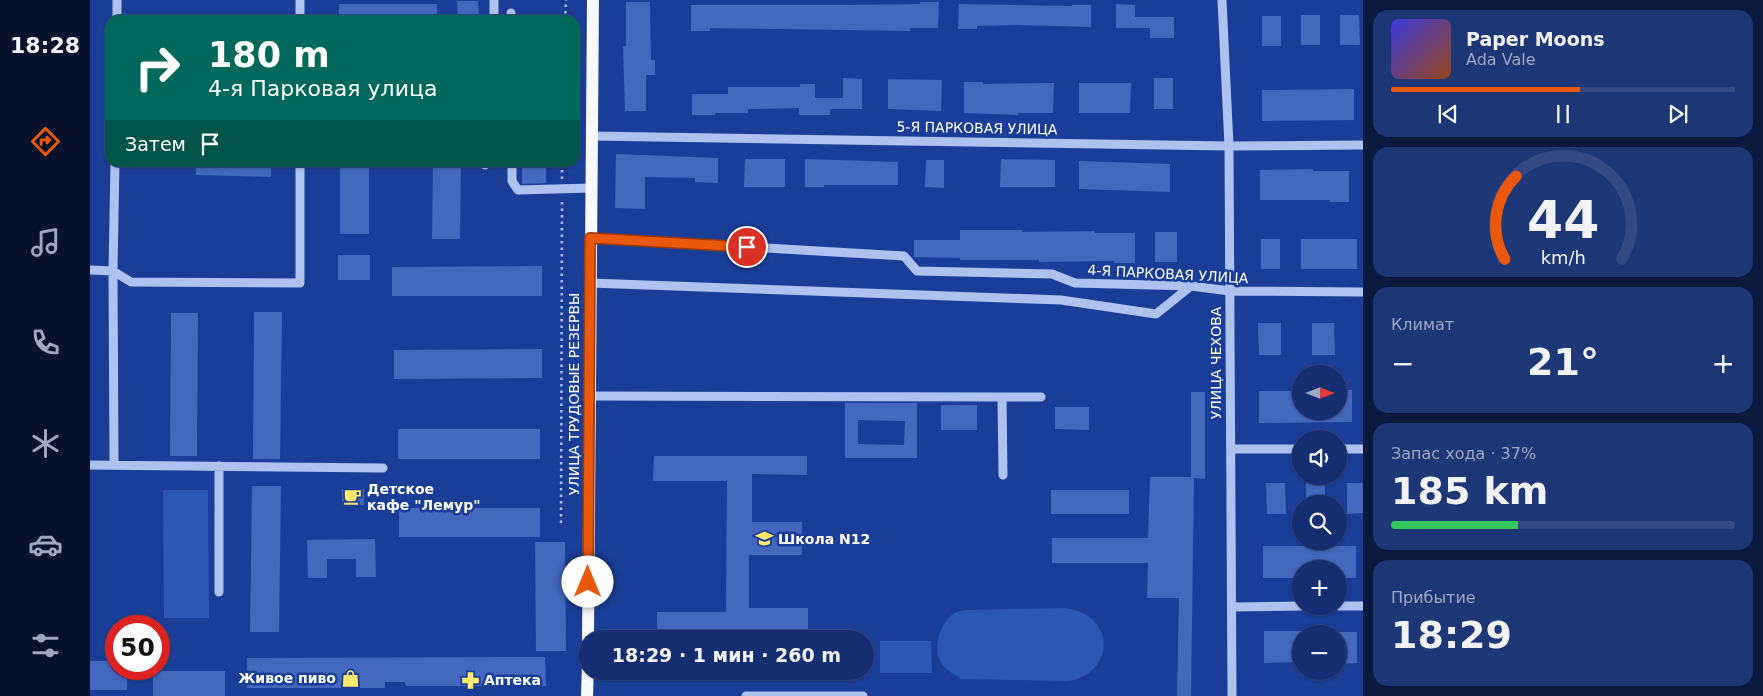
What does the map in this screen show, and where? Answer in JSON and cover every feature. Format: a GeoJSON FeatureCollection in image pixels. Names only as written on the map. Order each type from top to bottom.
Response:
{"type":"FeatureCollection","features":[{"type":"Feature","properties":{"kind":"main road","name":"УЛИЦА ТРУДОВЫЕ РЕЗЕРВЫ"},"geometry":{"type":"LineString","coordinates":[[588,630],[593,0]]}},
{"type":"Feature","properties":{"kind":"main road"},"geometry":{"type":"LineString","coordinates":[[587,696],[588,680]]}},
{"type":"Feature","properties":{"kind":"street"},"geometry":{"type":"LineString","coordinates":[[117,0],[117,15]]}},
{"type":"Feature","properties":{"kind":"street"},"geometry":{"type":"LineString","coordinates":[[300,0],[300,15]]}},
{"type":"Feature","properties":{"kind":"street"},"geometry":{"type":"LineString","coordinates":[[494,0],[494,15]]}},
{"type":"Feature","properties":{"kind":"street","name":"УЛИЦА ЧЕХОВА"},"geometry":{"type":"LineString","coordinates":[[1222,0],[1229,146],[1232,696]]}},
{"type":"Feature","properties":{"kind":"street","name":"5-Я ПАРКОВАЯ УЛИЦА"},"geometry":{"type":"LineString","coordinates":[[592,136],[1229,146],[1363,145]]}},
{"type":"Feature","properties":{"kind":"street"},"geometry":{"type":"LineString","coordinates":[[114,465],[113,271],[115,167]]}},
{"type":"Feature","properties":{"kind":"street"},"geometry":{"type":"LineString","coordinates":[[90,270],[113,271],[131,282],[300,283],[300,167]]}},
{"type":"Feature","properties":{"kind":"street"},"geometry":{"type":"LineString","coordinates":[[512,167],[512,181],[518,190],[591,188]]}},
{"type":"Feature","properties":{"kind":"street","name":"4-Я ПАРКОВАЯ УЛИЦА"},"geometry":{"type":"LineString","coordinates":[[590,238],[904,256],[917,271],[1052,274],[1075,283],[1192,286],[1230,291],[1363,292]]}},
{"type":"Feature","properties":{"kind":"street"},"geometry":{"type":"LineString","coordinates":[[590,283],[1061,300],[1156,314],[1192,286]]}},
{"type":"Feature","properties":{"kind":"street"},"geometry":{"type":"LineString","coordinates":[[589,396],[1041,397]]}},
{"type":"Feature","properties":{"kind":"street"},"geometry":{"type":"LineString","coordinates":[[1002,397],[1003,475]]}},
{"type":"Feature","properties":{"kind":"street"},"geometry":{"type":"LineString","coordinates":[[1231,450],[1292,449]]}},
{"type":"Feature","properties":{"kind":"street"},"geometry":{"type":"LineString","coordinates":[[1347,449],[1363,449]]}},
{"type":"Feature","properties":{"kind":"street"},"geometry":{"type":"LineString","coordinates":[[90,465],[383,468]]}},
{"type":"Feature","properties":{"kind":"street"},"geometry":{"type":"LineString","coordinates":[[218,466],[219,592]]}},
{"type":"Feature","properties":{"kind":"street"},"geometry":{"type":"LineString","coordinates":[[1232,606],[1292,606]]}},
{"type":"Feature","properties":{"kind":"street"},"geometry":{"type":"LineString","coordinates":[[1347,606],[1363,606]]}},
{"type":"Feature","properties":{"kind":"street"},"geometry":{"type":"LineString","coordinates":[[746,696],[863,696]]}},
{"type":"Feature","properties":{"kind":"path"},"geometry":{"type":"LineString","coordinates":[[565,15],[566,0]]}},
{"type":"Feature","properties":{"kind":"path"},"geometry":{"type":"LineString","coordinates":[[561,523],[562,167]]}},
{"type":"Feature","properties":{"kind":"shaded area"},"geometry":{"type":"Polygon","coordinates":[[[163,490],[208,490],[209,618],[170,618],[170,615],[164,615],[163,490]]]}},
{"type":"Feature","properties":{"kind":"shaded area"},"geometry":{"type":"Polygon","coordinates":[[[1066,608],[1076,610],[1091,618],[1099,627],[1103,637],[1104,647],[1096,666],[1089,673],[1079,678],[1068,681],[961,679],[946,669],[939,658],[938,637],[948,618],[957,612],[964,610],[1066,608]]]}},
{"type":"Feature","properties":{"kind":"shaded area"},"geometry":{"type":"Polygon","coordinates":[[[880,641],[931,641],[932,673],[880,673],[880,641]]]}},
{"type":"Feature","properties":{"kind":"building"},"geometry":{"type":"Polygon","coordinates":[[[457,1],[478,1],[479,15],[458,15],[457,1]]]}},
{"type":"Feature","properties":{"kind":"building"},"geometry":{"type":"Polygon","coordinates":[[[626,2],[650,2],[651,60],[655,60],[655,75],[646,75],[646,111],[625,111],[623,46],[626,46],[626,2]]]}},
{"type":"Feature","properties":{"kind":"building"},"geometry":{"type":"Polygon","coordinates":[[[920,2],[939,2],[938,28],[910,28],[910,31],[710,28],[710,31],[691,31],[691,5],[844,5],[920,4],[920,2]]]}},
{"type":"Feature","properties":{"kind":"building"},"geometry":{"type":"Polygon","coordinates":[[[339,4],[437,4],[437,15],[339,15],[339,4]]]}},
{"type":"Feature","properties":{"kind":"building"},"geometry":{"type":"Polygon","coordinates":[[[959,4],[1091,5],[1091,27],[1017,25],[977,26],[977,29],[958,29],[959,4]]]}},
{"type":"Feature","properties":{"kind":"building"},"geometry":{"type":"Polygon","coordinates":[[[1116,4],[1135,5],[1135,17],[1174,17],[1174,38],[1150,38],[1150,28],[1116,28],[1116,4]]]}},
{"type":"Feature","properties":{"kind":"building"},"geometry":{"type":"Polygon","coordinates":[[[1301,15],[1320,15],[1320,45],[1301,45],[1301,15]]]}},
{"type":"Feature","properties":{"kind":"building"},"geometry":{"type":"Polygon","coordinates":[[[1340,15],[1359,15],[1360,45],[1340,45],[1340,15]]]}},
{"type":"Feature","properties":{"kind":"building"},"geometry":{"type":"Polygon","coordinates":[[[1262,16],[1281,16],[1281,46],[1262,46],[1262,16]]]}},
{"type":"Feature","properties":{"kind":"building"},"geometry":{"type":"Polygon","coordinates":[[[843,78],[862,79],[862,109],[830,109],[830,115],[799,115],[799,108],[748,109],[748,113],[692,115],[692,94],[728,94],[728,87],[800,87],[800,84],[815,84],[815,98],[843,98],[843,78]]]}},
{"type":"Feature","properties":{"kind":"building"},"geometry":{"type":"Polygon","coordinates":[[[1154,78],[1173,78],[1173,109],[1154,109],[1154,78]]]}},
{"type":"Feature","properties":{"kind":"building"},"geometry":{"type":"Polygon","coordinates":[[[888,79],[942,80],[941,111],[888,109],[888,79]]]}},
{"type":"Feature","properties":{"kind":"building"},"geometry":{"type":"Polygon","coordinates":[[[964,82],[983,82],[983,84],[1054,83],[1053,113],[1018,113],[1018,115],[964,113],[964,82]]]}},
{"type":"Feature","properties":{"kind":"building"},"geometry":{"type":"Polygon","coordinates":[[[1079,83],[1131,83],[1130,113],[1079,113],[1079,83]]]}},
{"type":"Feature","properties":{"kind":"building"},"geometry":{"type":"Polygon","coordinates":[[[1354,89],[1354,120],[1262,121],[1262,90],[1354,89]]]}},
{"type":"Feature","properties":{"kind":"building"},"geometry":{"type":"Polygon","coordinates":[[[616,154],[718,158],[718,183],[695,182],[695,178],[645,177],[645,209],[615,208],[616,154]]]}},
{"type":"Feature","properties":{"kind":"building"},"geometry":{"type":"Polygon","coordinates":[[[745,159],[785,159],[785,187],[744,187],[745,159]]]}},
{"type":"Feature","properties":{"kind":"building"},"geometry":{"type":"Polygon","coordinates":[[[805,159],[898,162],[898,185],[824,185],[824,187],[805,187],[805,159]]]}},
{"type":"Feature","properties":{"kind":"building"},"geometry":{"type":"Polygon","coordinates":[[[1001,159],[1055,160],[1055,187],[1000,187],[1001,159]]]}},
{"type":"Feature","properties":{"kind":"building"},"geometry":{"type":"Polygon","coordinates":[[[926,160],[944,160],[944,188],[925,187],[926,160]]]}},
{"type":"Feature","properties":{"kind":"building"},"geometry":{"type":"Polygon","coordinates":[[[1079,161],[1170,164],[1170,192],[1079,189],[1079,161]]]}},
{"type":"Feature","properties":{"kind":"building"},"geometry":{"type":"Polygon","coordinates":[[[196,167],[271,167],[271,177],[196,175],[196,167]]]}},
{"type":"Feature","properties":{"kind":"building"},"geometry":{"type":"Polygon","coordinates":[[[340,167],[369,167],[369,234],[340,234],[340,167]]]}},
{"type":"Feature","properties":{"kind":"building"},"geometry":{"type":"Polygon","coordinates":[[[433,167],[461,167],[460,239],[432,239],[433,167]]]}},
{"type":"Feature","properties":{"kind":"building"},"geometry":{"type":"Polygon","coordinates":[[[522,167],[546,167],[546,183],[522,184],[522,167]]]}},
{"type":"Feature","properties":{"kind":"building"},"geometry":{"type":"Polygon","coordinates":[[[1313,169],[1313,171],[1349,171],[1349,202],[1330,202],[1330,200],[1260,200],[1260,170],[1313,169]]]}},
{"type":"Feature","properties":{"kind":"building"},"geometry":{"type":"Polygon","coordinates":[[[960,230],[1135,233],[1135,263],[1114,263],[1114,261],[960,260],[960,258],[914,257],[914,240],[960,240],[960,230]]]}},
{"type":"Feature","properties":{"kind":"building"},"geometry":{"type":"Polygon","coordinates":[[[1155,232],[1177,232],[1177,262],[1155,262],[1155,232]]]}},
{"type":"Feature","properties":{"kind":"building"},"geometry":{"type":"Polygon","coordinates":[[[1261,239],[1280,239],[1280,269],[1261,269],[1261,239]]]}},
{"type":"Feature","properties":{"kind":"building"},"geometry":{"type":"Polygon","coordinates":[[[1301,239],[1357,239],[1357,269],[1301,269],[1301,239]]]}},
{"type":"Feature","properties":{"kind":"building"},"geometry":{"type":"Polygon","coordinates":[[[338,255],[370,255],[370,280],[338,280],[338,255]]]}},
{"type":"Feature","properties":{"kind":"building"},"geometry":{"type":"Polygon","coordinates":[[[542,266],[542,296],[392,296],[392,267],[542,266]]]}},
{"type":"Feature","properties":{"kind":"building"},"geometry":{"type":"Polygon","coordinates":[[[254,312],[282,312],[280,459],[253,459],[254,312]]]}},
{"type":"Feature","properties":{"kind":"building"},"geometry":{"type":"Polygon","coordinates":[[[171,313],[198,313],[197,456],[170,456],[171,313]]]}},
{"type":"Feature","properties":{"kind":"building"},"geometry":{"type":"Polygon","coordinates":[[[1258,323],[1281,323],[1281,355],[1259,355],[1258,323]]]}},
{"type":"Feature","properties":{"kind":"building"},"geometry":{"type":"Polygon","coordinates":[[[1312,323],[1334,323],[1335,355],[1312,355],[1312,323]]]}},
{"type":"Feature","properties":{"kind":"building"},"geometry":{"type":"Polygon","coordinates":[[[542,349],[542,378],[394,379],[394,350],[542,349]]]}},
{"type":"Feature","properties":{"kind":"building"},"geometry":{"type":"Polygon","coordinates":[[[1348,390],[1352,390],[1352,422],[1259,423],[1259,391],[1292,391],[1292,420],[1348,420],[1348,390]]]}},
{"type":"Feature","properties":{"kind":"building"},"geometry":{"type":"Polygon","coordinates":[[[1191,392],[1205,392],[1205,479],[1194,478],[1191,696],[1177,696],[1179,598],[1147,598],[1148,563],[1052,563],[1052,538],[1148,538],[1150,477],[1191,477],[1191,392]]]}},
{"type":"Feature","properties":{"kind":"building"},"geometry":{"type":"Polygon","coordinates":[[[845,403],[917,403],[917,458],[845,458],[845,403]],[[858,420],[858,444],[904,445],[905,421],[858,420]]]}},
{"type":"Feature","properties":{"kind":"building"},"geometry":{"type":"Polygon","coordinates":[[[941,405],[977,405],[977,430],[941,430],[941,405]]]}},
{"type":"Feature","properties":{"kind":"building"},"geometry":{"type":"Polygon","coordinates":[[[1055,407],[1089,407],[1089,430],[1055,429],[1055,407]]]}},
{"type":"Feature","properties":{"kind":"building"},"geometry":{"type":"Polygon","coordinates":[[[398,429],[540,429],[540,459],[398,459],[398,429]]]}},
{"type":"Feature","properties":{"kind":"building","name":"Школа N12"},"geometry":{"type":"Polygon","coordinates":[[[654,456],[807,456],[807,475],[752,474],[752,522],[802,522],[802,555],[749,555],[749,608],[808,608],[808,630],[657,630],[657,612],[726,612],[727,481],[653,481],[654,456]]]}},
{"type":"Feature","properties":{"kind":"building"},"geometry":{"type":"Polygon","coordinates":[[[1266,483],[1285,483],[1286,514],[1267,514],[1266,483]]]}},
{"type":"Feature","properties":{"kind":"building"},"geometry":{"type":"Polygon","coordinates":[[[1347,483],[1363,483],[1363,513],[1347,514],[1347,483]]]}},
{"type":"Feature","properties":{"kind":"building"},"geometry":{"type":"Polygon","coordinates":[[[1306,485],[1325,485],[1325,495],[1306,495],[1306,485]]]}},
{"type":"Feature","properties":{"kind":"building"},"geometry":{"type":"Polygon","coordinates":[[[252,486],[281,486],[279,632],[250,632],[252,486]]]}},
{"type":"Feature","properties":{"kind":"building","name":"Детское кафе \"Лемур\""},"geometry":{"type":"Polygon","coordinates":[[[342,489],[364,489],[364,505],[342,505],[342,489]]]}},
{"type":"Feature","properties":{"kind":"building"},"geometry":{"type":"Polygon","coordinates":[[[1051,490],[1129,490],[1129,514],[1051,514],[1051,490]]]}},
{"type":"Feature","properties":{"kind":"building"},"geometry":{"type":"Polygon","coordinates":[[[399,508],[540,508],[540,537],[399,537],[399,508]]]}},
{"type":"Feature","properties":{"kind":"building"},"geometry":{"type":"Polygon","coordinates":[[[375,539],[376,577],[356,577],[356,559],[327,559],[327,578],[308,578],[307,540],[375,539]]]}},
{"type":"Feature","properties":{"kind":"building"},"geometry":{"type":"Polygon","coordinates":[[[535,542],[565,542],[566,651],[536,651],[535,542]]]}},
{"type":"Feature","properties":{"kind":"building"},"geometry":{"type":"Polygon","coordinates":[[[1263,546],[1292,546],[1292,550],[1347,550],[1347,546],[1356,546],[1356,578],[1347,578],[1347,560],[1292,560],[1292,578],[1263,578],[1263,546]]]}},
{"type":"Feature","properties":{"kind":"building"},"geometry":{"type":"Polygon","coordinates":[[[1264,631],[1292,631],[1292,662],[1264,663],[1264,631]]]}},
{"type":"Feature","properties":{"kind":"building"},"geometry":{"type":"Polygon","coordinates":[[[1347,632],[1357,632],[1357,663],[1347,664],[1347,632]]]}},
{"type":"Feature","properties":{"kind":"building"},"geometry":{"type":"Polygon","coordinates":[[[545,657],[546,686],[406,686],[405,682],[385,682],[385,688],[247,688],[247,658],[545,657]]]}},
{"type":"Feature","properties":{"kind":"building"},"geometry":{"type":"Polygon","coordinates":[[[90,661],[105,661],[105,680],[127,680],[127,690],[90,690],[90,661]]]}},
{"type":"Feature","properties":{"kind":"building"},"geometry":{"type":"Polygon","coordinates":[[[170,671],[225,671],[225,696],[153,696],[153,680],[170,680],[170,671]]]}},
{"type":"Feature","properties":{"kind":"place","name":"Детское кафе \"Лемур\""},"geometry":{"type":"Point","coordinates":[353,497]}},
{"type":"Feature","properties":{"kind":"place","name":"Школа N12"},"geometry":{"type":"Point","coordinates":[764,539]}},
{"type":"Feature","properties":{"kind":"place","name":"Живое пиво"},"geometry":{"type":"Point","coordinates":[350,678]}},
{"type":"Feature","properties":{"kind":"place","name":"Аптека"},"geometry":{"type":"Point","coordinates":[470,680]}},
{"type":"Feature","properties":{"kind":"route"},"geometry":{"type":"LineString","coordinates":[[588,582],[590,238],[747,247]]}}]}
